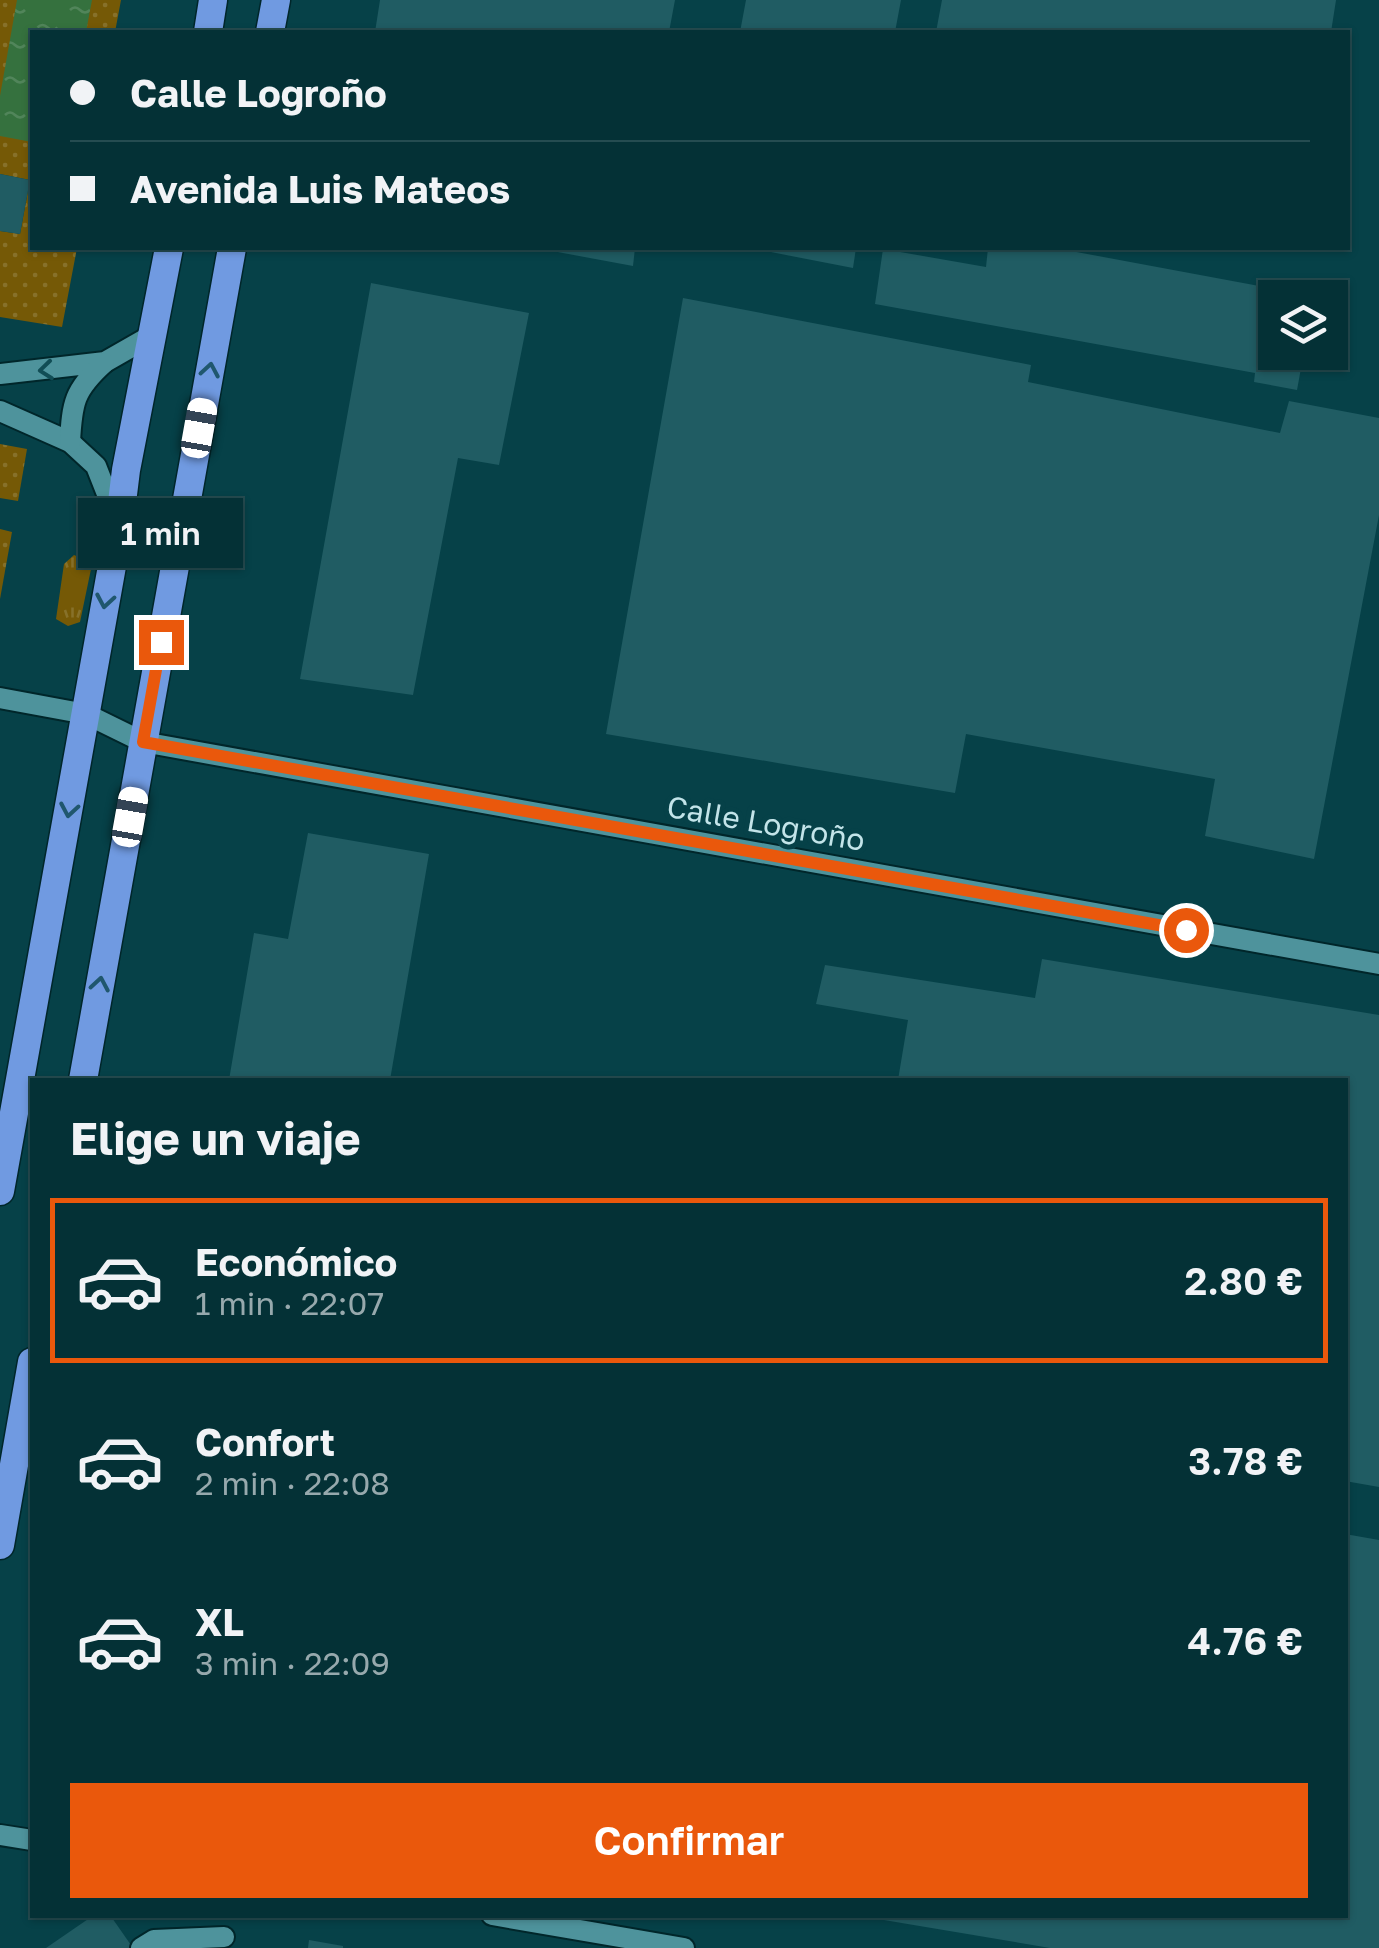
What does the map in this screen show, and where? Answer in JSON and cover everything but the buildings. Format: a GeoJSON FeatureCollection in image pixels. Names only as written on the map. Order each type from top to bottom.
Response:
{"type":"FeatureCollection","features":[{"type":"Feature","properties":{"kind":"highway"},"geometry":{"type":"LineString","coordinates":[[208,30],[213,0]]}},
{"type":"Feature","properties":{"kind":"highway"},"geometry":{"type":"LineString","coordinates":[[270,30],[276,0]]}},
{"type":"Feature","properties":{"kind":"highway"},"geometry":{"type":"LineString","coordinates":[[0,1191],[120,528],[126,470],[169,250]]}},
{"type":"Feature","properties":{"kind":"highway"},"geometry":{"type":"LineString","coordinates":[[83,1078],[232,250]]}},
{"type":"Feature","properties":{"kind":"highway"},"geometry":{"type":"LineString","coordinates":[[0,1544],[30,1373]]}},
{"type":"Feature","properties":{"kind":"street"},"geometry":{"type":"LineString","coordinates":[[70,442],[72,410],[81,384],[105,362],[154,334]]}},
{"type":"Feature","properties":{"kind":"street"},"geometry":{"type":"LineString","coordinates":[[0,374],[105,362]]}},
{"type":"Feature","properties":{"kind":"street"},"geometry":{"type":"LineString","coordinates":[[0,410],[70,442],[96,466],[120,528]]}},
{"type":"Feature","properties":{"kind":"street","name":"Calle Logroño"},"geometry":{"type":"LineString","coordinates":[[0,698],[86,714],[143,742],[1379,964]]}},
{"type":"Feature","properties":{"kind":"street"},"geometry":{"type":"LineString","coordinates":[[0,1835],[30,1840]]}},
{"type":"Feature","properties":{"kind":"street"},"geometry":{"type":"LineString","coordinates":[[509,1918],[684,1948]]}},
{"type":"Feature","properties":{"kind":"street"},"geometry":{"type":"LineString","coordinates":[[142,1948],[154,1940],[223,1942]]}},
{"type":"Feature","properties":{"kind":"green space"},"geometry":{"type":"Polygon","coordinates":[[[0,0],[121,0],[115,30],[30,30],[30,180],[0,174],[0,0]]]}},
{"type":"Feature","properties":{"kind":"green space"},"geometry":{"type":"Polygon","coordinates":[[[30,180],[30,250],[77,250],[62,327],[0,317],[0,231],[20,234],[30,180]]]}},
{"type":"Feature","properties":{"kind":"green space"},"geometry":{"type":"Polygon","coordinates":[[[0,444],[27,449],[18,501],[0,498],[0,444]]]}},
{"type":"Feature","properties":{"kind":"green space"},"geometry":{"type":"Polygon","coordinates":[[[0,529],[12,532],[0,599],[0,529]]]}},
{"type":"Feature","properties":{"kind":"green space"},"geometry":{"type":"Polygon","coordinates":[[[74,555],[88,561],[91,569],[80,622],[68,626],[56,619],[64,564],[74,555]]]}},
{"type":"Feature","properties":{"kind":"water"},"geometry":{"type":"Polygon","coordinates":[[[17,0],[92,0],[86,30],[30,30],[30,142],[0,136],[0,96],[17,0]]]}},
{"type":"Feature","properties":{"kind":"route"},"geometry":{"type":"LineString","coordinates":[[161,642],[143,742],[1186,930]]}}]}
